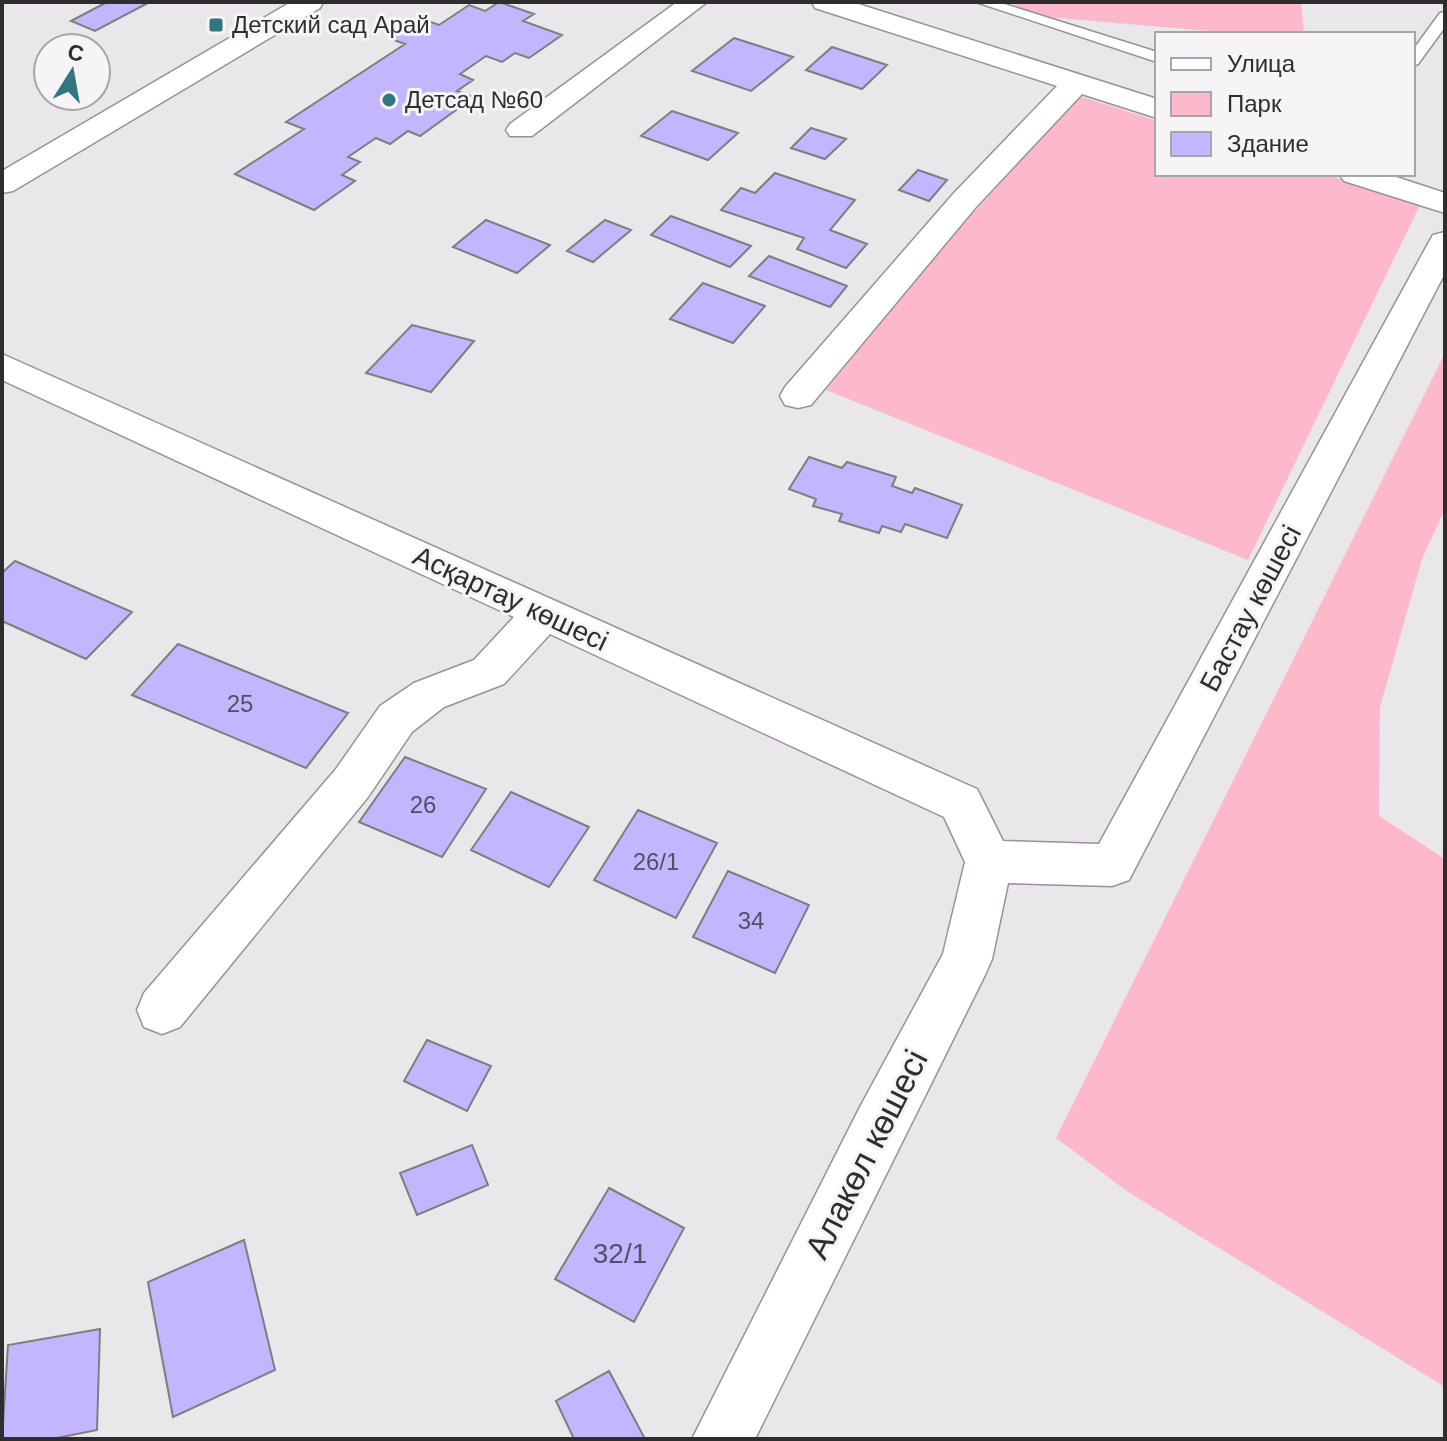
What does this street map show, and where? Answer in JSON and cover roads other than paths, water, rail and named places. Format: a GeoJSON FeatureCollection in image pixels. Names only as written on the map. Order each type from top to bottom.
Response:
{"type":"FeatureCollection","features":[{"type":"Feature","properties":{"kind":"street"},"geometry":{"type":"LineString","coordinates":[[2,184],[310,2]]}},
{"type":"Feature","properties":{"kind":"street"},"geometry":{"type":"LineString","coordinates":[[521,130],[694,2]]}},
{"type":"Feature","properties":{"kind":"street"},"geometry":{"type":"LineString","coordinates":[[825,2],[1155,108]]}},
{"type":"Feature","properties":{"kind":"street"},"geometry":{"type":"LineString","coordinates":[[798,396],[965,200],[1076,83]]}},
{"type":"Feature","properties":{"kind":"street"},"geometry":{"type":"LineString","coordinates":[[1361,176],[1445,203]]}},
{"type":"Feature","properties":{"kind":"street","name":"Бастау көшесі"},"geometry":{"type":"LineString","coordinates":[[989,862],[1112,865],[1445,242]]}},
{"type":"Feature","properties":{"kind":"street","name":"Асқартау көшесі"},"geometry":{"type":"LineString","coordinates":[[2,366],[961,803],[989,862]]}},
{"type":"Feature","properties":{"kind":"street"},"geometry":{"type":"LineString","coordinates":[[162,1010],[352,783],[396,719],[429,695],[489,672],[544,613]]}},
{"type":"Feature","properties":{"kind":"street","name":"Алакөл көшесі"},"geometry":{"type":"LineString","coordinates":[[723,1439],[879,1126],[967,959],[989,862]]}},
{"type":"Feature","properties":{"kind":"lane"},"geometry":{"type":"LineString","coordinates":[[983,2],[1155,56]]}},
{"type":"Feature","properties":{"kind":"lane"},"geometry":{"type":"LineString","coordinates":[[1415,58],[1445,16]]}},
{"type":"Feature","properties":{"kind":"place","name":"Детский сад Арай"},"geometry":{"type":"Point","coordinates":[216,25]}},
{"type":"Feature","properties":{"kind":"place","name":"Детсад №60"},"geometry":{"type":"Point","coordinates":[389,100]}}]}
